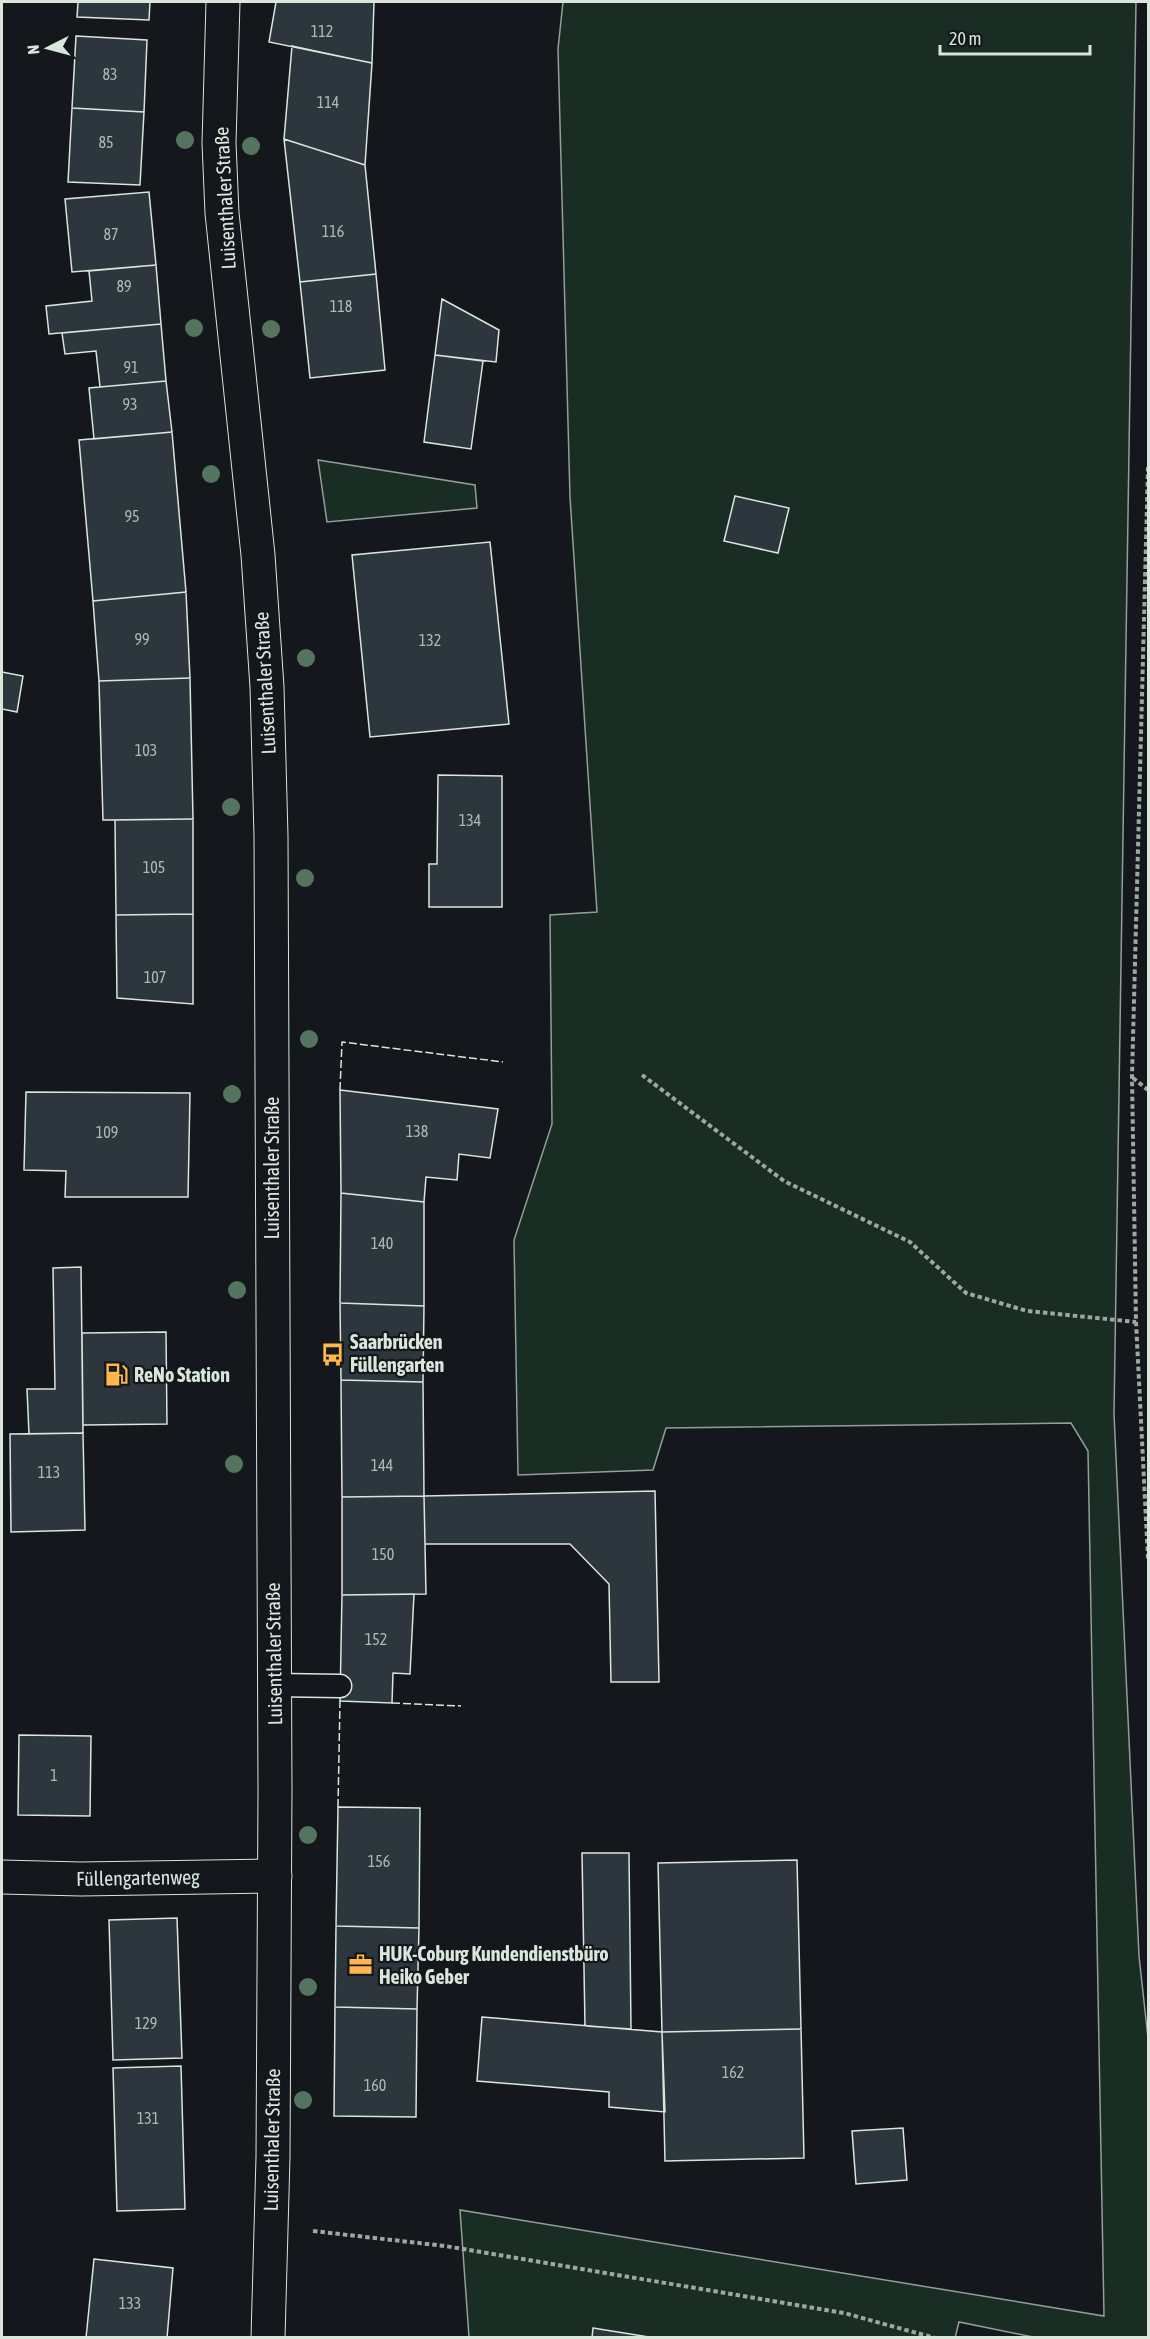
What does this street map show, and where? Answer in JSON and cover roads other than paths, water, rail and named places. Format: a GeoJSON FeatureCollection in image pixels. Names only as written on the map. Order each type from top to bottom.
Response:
{"type":"FeatureCollection","features":[{"type":"Feature","properties":{"kind":"main road","name":"Luisenthaler Straße"},"geometry":{"type":"LineString","coordinates":[[223,2],[219,143],[222,213],[258,555],[267,687],[271,836],[275,1876],[272,2227],[268,2337]]}},
{"type":"Feature","properties":{"kind":"main road","name":"Füllengartenweg"},"geometry":{"type":"LineString","coordinates":[[2,1877],[81,1879],[275,1876]]}},
{"type":"Feature","properties":{"kind":"lane"},"geometry":{"type":"LineString","coordinates":[[275,1685],[340,1686]]}},
{"type":"Feature","properties":{"kind":"place","name":"Saarbrücken Füllengarten"},"geometry":{"type":"Point","coordinates":[332,1354]}},
{"type":"Feature","properties":{"kind":"place","name":"ReNo Station"},"geometry":{"type":"Point","coordinates":[116,1375]}},
{"type":"Feature","properties":{"kind":"place","name":"HUK-Coburg Kundendienstbüro Heiko Geber"},"geometry":{"type":"Point","coordinates":[361,1965]}}]}
